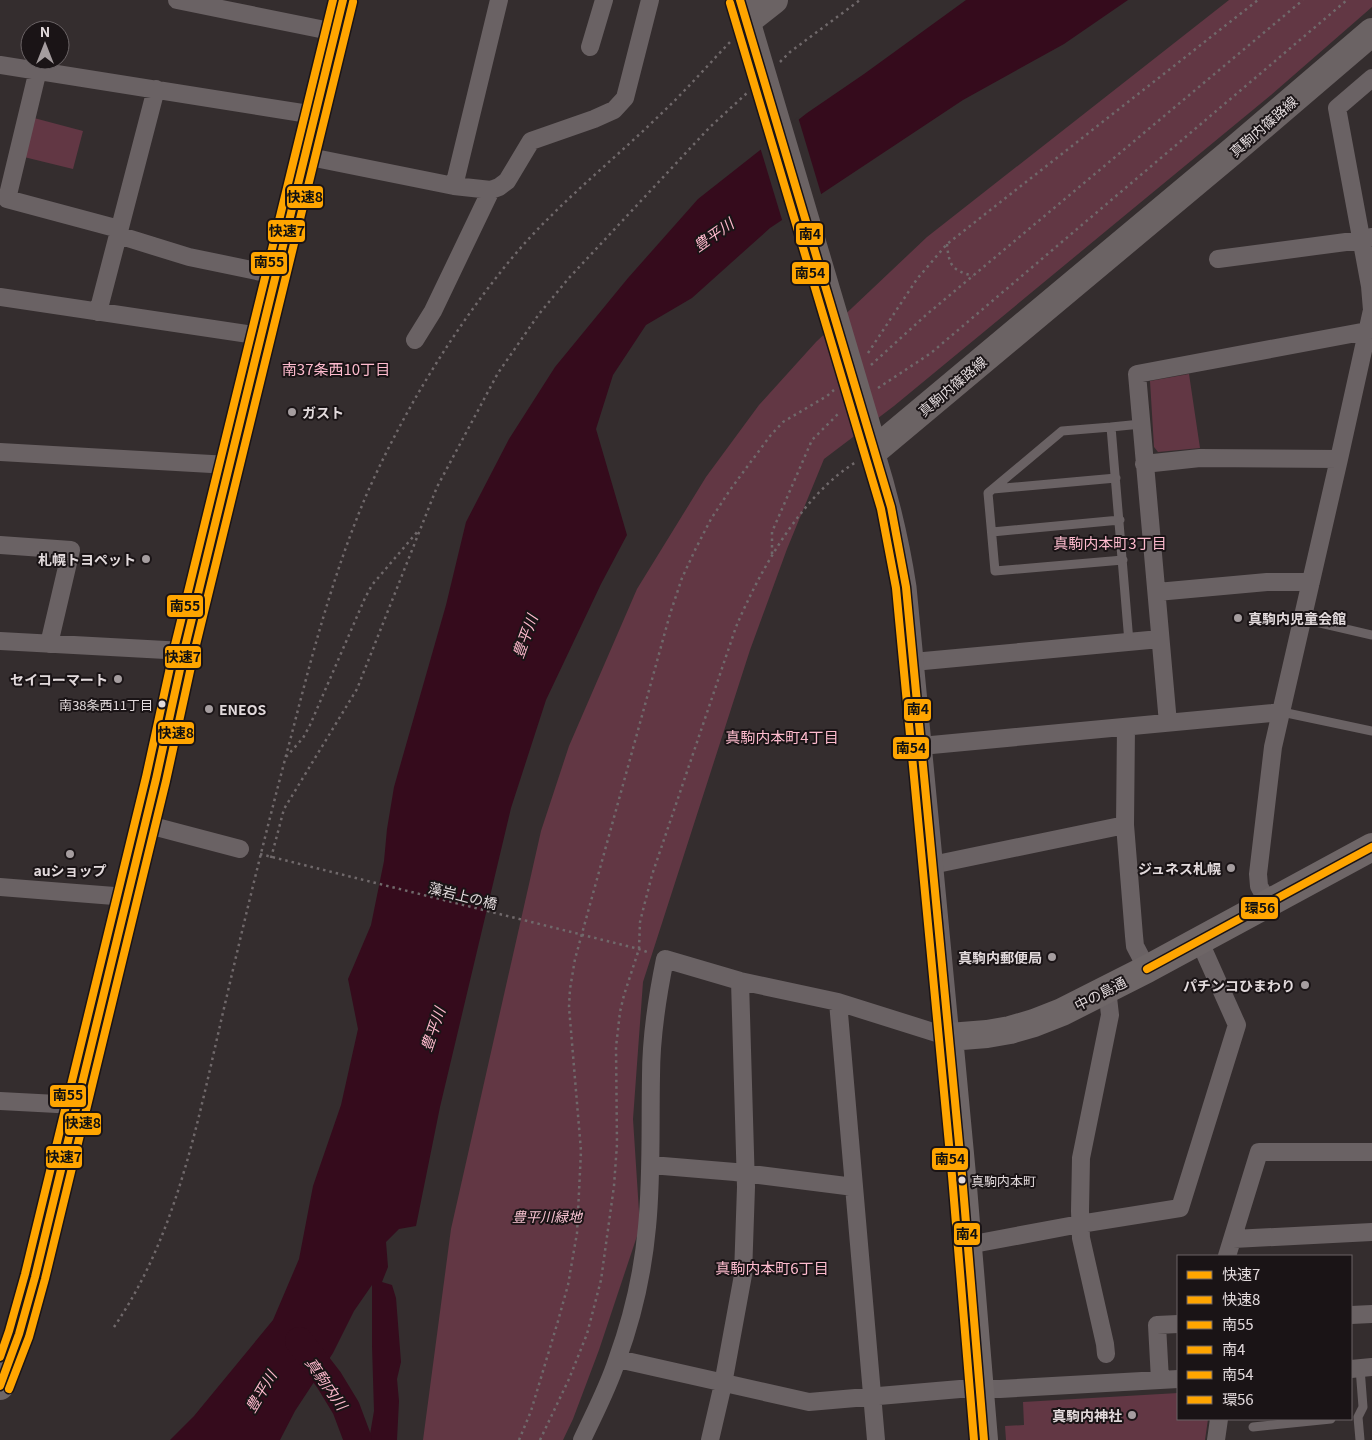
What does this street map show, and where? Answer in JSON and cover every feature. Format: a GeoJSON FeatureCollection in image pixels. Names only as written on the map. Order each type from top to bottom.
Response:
{"type":"FeatureCollection","features":[{"type":"Feature","properties":{"kind":"highway"},"geometry":{"type":"LineString","coordinates":[[0,1386],[28,1305],[145,824],[184,651],[343,0]]}},
{"type":"Feature","properties":{"kind":"highway","name":"中の島通"},"geometry":{"type":"LineString","coordinates":[[949,1037],[998,1032],[1034,1023],[1078,1005],[1372,847]]}},
{"type":"Feature","properties":{"kind":"highway"},"geometry":{"type":"LineString","coordinates":[[949,1037],[984,1440]]}},
{"type":"Feature","properties":{"kind":"main road"},"geometry":{"type":"LineString","coordinates":[[774,0],[743,27],[871,439]]}},
{"type":"Feature","properties":{"kind":"main road","name":"真駒内篠路線"},"geometry":{"type":"LineString","coordinates":[[871,439],[1234,150],[1372,32]]}},
{"type":"Feature","properties":{"kind":"street"},"geometry":{"type":"LineString","coordinates":[[177,0],[335,32]]}},
{"type":"Feature","properties":{"kind":"street"},"geometry":{"type":"LineString","coordinates":[[454,186],[500,0]]}},
{"type":"Feature","properties":{"kind":"street"},"geometry":{"type":"LineString","coordinates":[[590,47],[604,0]]}},
{"type":"Feature","properties":{"kind":"street"},"geometry":{"type":"LineString","coordinates":[[305,156],[454,186],[491,190],[499,187],[507,181],[531,141],[614,110],[625,98],[650,0]]}},
{"type":"Feature","properties":{"kind":"street"},"geometry":{"type":"LineString","coordinates":[[0,65],[20,68]]}},
{"type":"Feature","properties":{"kind":"street"},"geometry":{"type":"LineString","coordinates":[[276,275],[189,256],[118,232],[7,199],[38,70],[315,114]]}},
{"type":"Feature","properties":{"kind":"street"},"geometry":{"type":"LineString","coordinates":[[1268,903],[1259,886],[1258,874],[1273,747],[1372,310],[1366,239],[1337,108],[1372,78]]}},
{"type":"Feature","properties":{"kind":"street"},"geometry":{"type":"LineString","coordinates":[[98,312],[156,89]]}},
{"type":"Feature","properties":{"kind":"street"},"geometry":{"type":"LineString","coordinates":[[416,340],[433,311],[491,190]]}},
{"type":"Feature","properties":{"kind":"street"},"geometry":{"type":"LineString","coordinates":[[1218,259],[1366,239]]}},
{"type":"Feature","properties":{"kind":"street"},"geometry":{"type":"LineString","coordinates":[[0,297],[261,336]]}},
{"type":"Feature","properties":{"kind":"street"},"geometry":{"type":"LineString","coordinates":[[1168,723],[1137,374],[1367,331]]}},
{"type":"Feature","properties":{"kind":"street"},"geometry":{"type":"LineString","coordinates":[[582,1440],[618,1359],[634,1303],[647,1229],[651,1165],[652,1047],[656,1001],[665,959],[740,981],[838,1002],[949,1037],[906,587],[891,507],[871,439]]}},
{"type":"Feature","properties":{"kind":"street"},"geometry":{"type":"LineString","coordinates":[[0,452],[229,465]]}},
{"type":"Feature","properties":{"kind":"street"},"geometry":{"type":"LineString","coordinates":[[1144,464],[1200,458],[1339,459]]}},
{"type":"Feature","properties":{"kind":"street"},"geometry":{"type":"LineString","coordinates":[[0,545],[71,550],[49,644]]}},
{"type":"Feature","properties":{"kind":"street"},"geometry":{"type":"LineString","coordinates":[[1157,592],[1267,582],[1311,582]]}},
{"type":"Feature","properties":{"kind":"street"},"geometry":{"type":"LineString","coordinates":[[913,662],[1160,638]]}},
{"type":"Feature","properties":{"kind":"street"},"geometry":{"type":"LineString","coordinates":[[0,641],[184,651]]}},
{"type":"Feature","properties":{"kind":"street"},"geometry":{"type":"LineString","coordinates":[[921,746],[1282,712]]}},
{"type":"Feature","properties":{"kind":"street"},"geometry":{"type":"LineString","coordinates":[[1126,727],[1125,825],[1135,946],[1147,969]]}},
{"type":"Feature","properties":{"kind":"street"},"geometry":{"type":"LineString","coordinates":[[145,824],[240,849]]}},
{"type":"Feature","properties":{"kind":"street"},"geometry":{"type":"LineString","coordinates":[[932,865],[1125,825]]}},
{"type":"Feature","properties":{"kind":"street"},"geometry":{"type":"LineString","coordinates":[[0,887],[127,897]]}},
{"type":"Feature","properties":{"kind":"street"},"geometry":{"type":"LineString","coordinates":[[968,1246],[1080,1224],[1180,1208],[1237,1025],[1199,940]]}},
{"type":"Feature","properties":{"kind":"street"},"geometry":{"type":"LineString","coordinates":[[710,1440],[723,1384],[743,1275],[746,1187],[740,981]]}},
{"type":"Feature","properties":{"kind":"street"},"geometry":{"type":"LineString","coordinates":[[1106,1354],[1081,1238],[1080,1224],[1081,1158],[1110,1015],[1107,989]]}},
{"type":"Feature","properties":{"kind":"street"},"geometry":{"type":"LineString","coordinates":[[838,1002],[876,1440]]}},
{"type":"Feature","properties":{"kind":"street"},"geometry":{"type":"LineString","coordinates":[[0,1101],[76,1105]]}},
{"type":"Feature","properties":{"kind":"street"},"geometry":{"type":"LineString","coordinates":[[1227,1255],[1259,1152],[1372,1152]]}},
{"type":"Feature","properties":{"kind":"street"},"geometry":{"type":"LineString","coordinates":[[651,1165],[854,1187]]}},
{"type":"Feature","properties":{"kind":"street"},"geometry":{"type":"LineString","coordinates":[[1233,1239],[1372,1232]]}},
{"type":"Feature","properties":{"kind":"street"},"geometry":{"type":"LineString","coordinates":[[1352,1315],[1372,1314]]}},
{"type":"Feature","properties":{"kind":"street"},"geometry":{"type":"LineString","coordinates":[[1160,1380],[1157,1325],[1177,1324]]}},
{"type":"Feature","properties":{"kind":"street"},"geometry":{"type":"LineString","coordinates":[[618,1359],[808,1402],[960,1389],[1177,1379]]}},
{"type":"Feature","properties":{"kind":"street"},"geometry":{"type":"LineString","coordinates":[[1216,1440],[1219,1420]]}},
{"type":"Feature","properties":{"kind":"lane"},"geometry":{"type":"LineString","coordinates":[[1123,560],[995,571],[988,493],[1062,431],[1141,424]]}},
{"type":"Feature","properties":{"kind":"lane"},"geometry":{"type":"LineString","coordinates":[[1112,427],[1129,642]]}},
{"type":"Feature","properties":{"kind":"lane"},"geometry":{"type":"LineString","coordinates":[[993,489],[1116,478]]}},
{"type":"Feature","properties":{"kind":"lane"},"geometry":{"type":"LineString","coordinates":[[992,532],[1120,520]]}},
{"type":"Feature","properties":{"kind":"lane"},"geometry":{"type":"LineString","coordinates":[[1303,619],[1372,636]]}},
{"type":"Feature","properties":{"kind":"lane"},"geometry":{"type":"LineString","coordinates":[[1282,712],[1372,731]]}},
{"type":"Feature","properties":{"kind":"lane"},"geometry":{"type":"LineString","coordinates":[[1360,1440],[1354,1417],[1363,1408],[1361,1368]]}},
{"type":"Feature","properties":{"kind":"lane"},"geometry":{"type":"LineString","coordinates":[[1253,1427],[1322,1420]]}},
{"type":"Feature","properties":{"kind":"path"},"geometry":{"type":"LineString","coordinates":[[777,64],[860,0]]}},
{"type":"Feature","properties":{"kind":"path"},"geometry":{"type":"LineString","coordinates":[[864,358],[917,279],[947,244],[1258,0]]}},
{"type":"Feature","properties":{"kind":"path"},"geometry":{"type":"LineString","coordinates":[[870,367],[973,276],[1303,0]]}},
{"type":"Feature","properties":{"kind":"path"},"geometry":{"type":"LineString","coordinates":[[877,388],[931,353],[1347,0]]}},
{"type":"Feature","properties":{"kind":"path"},"geometry":{"type":"LineString","coordinates":[[114,1327],[142,1282],[177,1195],[198,1120],[260,854],[326,607],[370,488],[420,390],[470,312],[508,263],[562,205],[664,110],[743,27]]}},
{"type":"Feature","properties":{"kind":"path"},"geometry":{"type":"LineString","coordinates":[[285,758],[303,738],[372,585],[420,529],[437,487],[498,373],[539,314],[568,279],[678,160],[751,89]]}},
{"type":"Feature","properties":{"kind":"path"},"geometry":{"type":"LineString","coordinates":[[947,244],[950,262],[953,267],[960,272],[973,276]]}},
{"type":"Feature","properties":{"kind":"path"},"geometry":{"type":"LineString","coordinates":[[519,1440],[531,1411],[558,1321],[568,1285],[577,1233],[581,1150],[569,1007],[570,989],[576,959],[670,614],[682,578],[711,519],[770,436],[783,422],[828,396],[841,386]]}},
{"type":"Feature","properties":{"kind":"path"},"geometry":{"type":"LineString","coordinates":[[772,556],[772,532],[812,440],[845,409]]}},
{"type":"Feature","properties":{"kind":"path"},"geometry":{"type":"LineString","coordinates":[[540,1440],[569,1379],[583,1343],[601,1280],[615,1178],[617,1144],[616,1047],[620,1012],[639,949],[640,922],[652,875],[736,627],[748,599],[772,556],[798,517],[849,466],[871,439]]}},
{"type":"Feature","properties":{"kind":"path","name":"藻岩上の橋"},"geometry":{"type":"LineString","coordinates":[[420,529],[358,690],[281,816],[270,858],[639,949]]}},
{"type":"Feature","properties":{"kind":"green space","name":"豊平川緑地"},"geometry":{"type":"Polygon","coordinates":[[[1229,0],[1372,0],[1372,7],[1271,95],[894,406],[824,459],[787,549],[750,650],[643,982],[633,1119],[640,1227],[599,1350],[573,1419],[563,1440],[423,1440],[451,1229],[541,831],[569,746],[637,589],[706,477],[759,405],[816,342],[927,237],[1229,0]]]}},
{"type":"Feature","properties":{"kind":"green space"},"geometry":{"type":"Polygon","coordinates":[[[34,118],[83,131],[73,169],[24,157],[34,118]]]}},
{"type":"Feature","properties":{"kind":"green space"},"geometry":{"type":"Polygon","coordinates":[[[1189,374],[1200,448],[1158,452],[1154,447],[1150,381],[1189,374]]]}},
{"type":"Feature","properties":{"kind":"green space"},"geometry":{"type":"Polygon","coordinates":[[[1177,1393],[1177,1420],[1208,1420],[1205,1440],[1006,1440],[1005,1426],[1024,1425],[1023,1402],[1177,1393]]]}},
{"type":"Feature","properties":{"kind":"water","name":"豊平川"},"geometry":{"type":"Polygon","coordinates":[[[966,0],[1128,0],[1064,44],[963,100],[770,228],[692,298],[646,325],[613,375],[596,429],[627,535],[601,584],[546,700],[511,808],[440,1107],[416,1226],[399,1229],[386,1242],[388,1267],[382,1282],[392,1285],[396,1298],[401,1362],[397,1379],[399,1401],[397,1440],[369,1440],[374,1411],[372,1285],[354,1311],[333,1353],[295,1411],[280,1440],[170,1440],[194,1416],[273,1320],[299,1259],[313,1186],[341,1105],[358,1029],[348,979],[371,925],[384,861],[394,787],[446,605],[466,522],[509,439],[555,367],[628,278],[698,199],[807,113],[966,0]]]}},
{"type":"Feature","properties":{"kind":"pier"},"geometry":{"type":"Polygon","coordinates":[[[798,117],[822,197],[783,223],[760,147],[798,117]]]}},
{"type":"Feature","properties":{"kind":"waterway","name":"真駒内川"},"geometry":{"type":"LineString","coordinates":[[299,1341],[329,1380],[346,1408],[358,1440]]}},
{"type":"Feature","properties":{"kind":"transit line","name":"南55"},"geometry":{"type":"LineString","coordinates":[[0,1357],[25,1274],[146,777],[174,649],[333,0]]}},
{"type":"Feature","properties":{"kind":"transit line","name":"快速7"},"geometry":{"type":"LineString","coordinates":[[0,1386],[19,1334],[35,1277],[156,779],[184,651],[343,0]]}},
{"type":"Feature","properties":{"kind":"transit line","name":"南4"},"geometry":{"type":"LineString","coordinates":[[740,0],[891,507],[906,587],[962,1175],[984,1440]]}},
{"type":"Feature","properties":{"kind":"transit line","name":"快速8"},"geometry":{"type":"LineString","coordinates":[[9,1389],[29,1337],[45,1279],[166,781],[194,653],[353,2]]}},
{"type":"Feature","properties":{"kind":"transit line","name":"南54"},"geometry":{"type":"LineString","coordinates":[[730,3],[881,509],[896,588],[952,1176],[974,1440]]}},
{"type":"Feature","properties":{"kind":"transit line","name":"環56"},"geometry":{"type":"LineString","coordinates":[[1147,969],[1372,847]]}},
{"type":"Feature","properties":{"kind":"place","name":"ガスト"},"geometry":{"type":"Point","coordinates":[292,412]}},
{"type":"Feature","properties":{"kind":"place","name":"札幌トヨペット"},"geometry":{"type":"Point","coordinates":[146,559]}},
{"type":"Feature","properties":{"kind":"place","name":"真駒内児童会館"},"geometry":{"type":"Point","coordinates":[1238,618]}},
{"type":"Feature","properties":{"kind":"place","name":"セイコーマート"},"geometry":{"type":"Point","coordinates":[118,679]}},
{"type":"Feature","properties":{"kind":"place","name":"南38条西11丁目"},"geometry":{"type":"Point","coordinates":[162,704]}},
{"type":"Feature","properties":{"kind":"place","name":"ENEOS"},"geometry":{"type":"Point","coordinates":[209,709]}},
{"type":"Feature","properties":{"kind":"place","name":"auショップ"},"geometry":{"type":"Point","coordinates":[70,854]}},
{"type":"Feature","properties":{"kind":"place","name":"ジュネス札幌"},"geometry":{"type":"Point","coordinates":[1231,868]}},
{"type":"Feature","properties":{"kind":"place","name":"真駒内郵便局"},"geometry":{"type":"Point","coordinates":[1052,957]}},
{"type":"Feature","properties":{"kind":"place","name":"パチンコひまわり"},"geometry":{"type":"Point","coordinates":[1305,985]}},
{"type":"Feature","properties":{"kind":"place","name":"真駒内本町"},"geometry":{"type":"Point","coordinates":[962,1180]}},
{"type":"Feature","properties":{"kind":"place","name":"真駒内神社"},"geometry":{"type":"Point","coordinates":[1132,1415]}},
{"type":"Feature","properties":{"kind":"district","name":"南37条西10丁目"},"geometry":{"type":"Point","coordinates":[336,368]}},
{"type":"Feature","properties":{"kind":"district","name":"真駒内本町3丁目"},"geometry":{"type":"Point","coordinates":[1110,542]}},
{"type":"Feature","properties":{"kind":"district","name":"真駒内本町4丁目"},"geometry":{"type":"Point","coordinates":[782,736]}},
{"type":"Feature","properties":{"kind":"district","name":"真駒内本町6丁目"},"geometry":{"type":"Point","coordinates":[772,1267]}}]}
